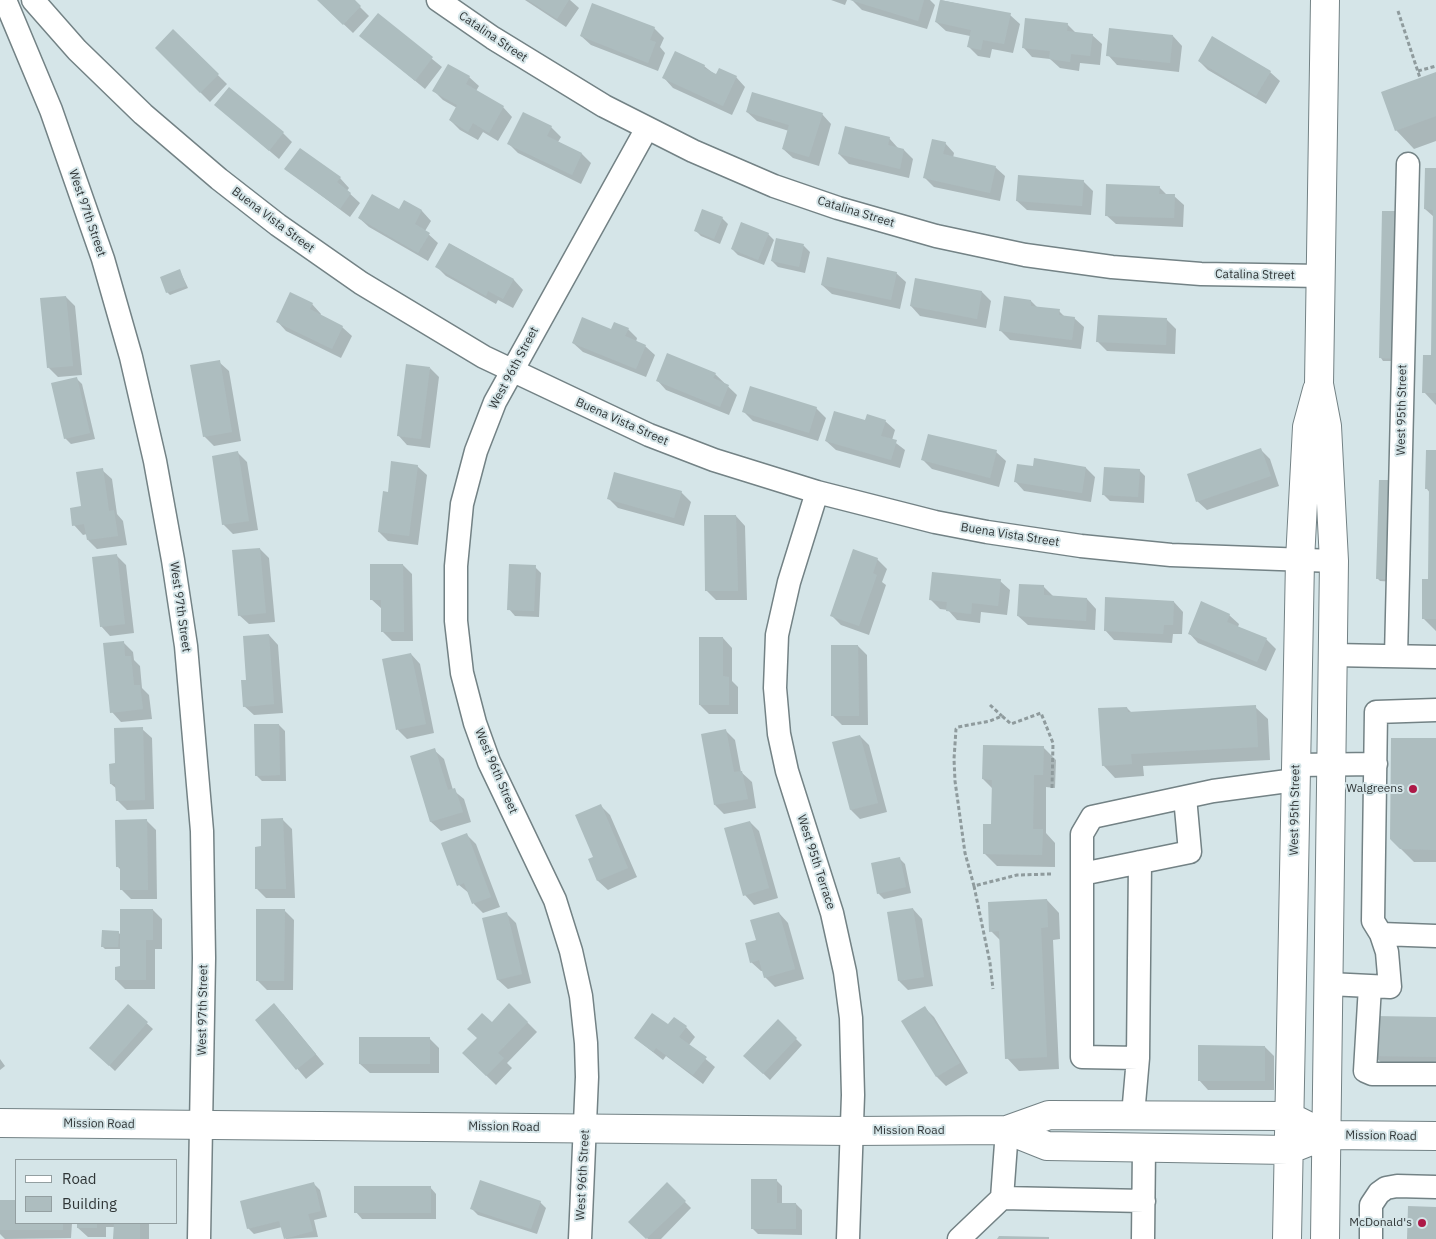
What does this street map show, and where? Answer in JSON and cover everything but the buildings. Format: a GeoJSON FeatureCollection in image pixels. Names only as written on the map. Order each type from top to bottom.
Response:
{"type":"FeatureCollection","features":[{"type":"Feature","properties":{"kind":"main road","name":"West 95th Street"},"geometry":{"type":"LineString","coordinates":[[1325,0],[1319,384],[1327,426],[1334,561],[1325,1239]]}},
{"type":"Feature","properties":{"kind":"main road","name":"West 95th Street"},"geometry":{"type":"LineString","coordinates":[[1286,1239],[1300,560],[1307,427],[1319,384]]}},
{"type":"Feature","properties":{"kind":"main road","name":"Mission Road"},"geometry":{"type":"LineString","coordinates":[[0,1123],[850,1131],[1007,1130],[1049,1115],[1288,1116],[1326,1135]]}},
{"type":"Feature","properties":{"kind":"main road","name":"Mission Road"},"geometry":{"type":"LineString","coordinates":[[1007,1130],[1047,1146],[1144,1148],[1288,1150],[1326,1135],[1436,1136]]}},
{"type":"Feature","properties":{"kind":"street","name":"West 97th Street"},"geometry":{"type":"LineString","coordinates":[[5,0],[51,110],[103,259],[131,357],[155,461],[173,560],[186,655],[202,831],[204,958],[199,1239]]}},
{"type":"Feature","properties":{"kind":"street","name":"Buena Vista Street"},"geometry":{"type":"LineString","coordinates":[[33,0],[77,50],[143,114],[234,191],[360,283],[434,328],[511,371],[649,435],[714,460],[817,492],[935,522],[1081,546],[1171,556],[1334,561]]}},
{"type":"Feature","properties":{"kind":"street","name":"Catalina Street"},"geometry":{"type":"LineString","coordinates":[[438,0],[554,77],[647,128],[693,151],[774,186],[838,208],[936,236],[1025,255],[1112,267],[1201,274],[1321,276]]}},
{"type":"Feature","properties":{"kind":"street","name":"West 96th Street"},"geometry":{"type":"LineString","coordinates":[[580,1239],[585,1128],[586,1043],[581,996],[571,951],[555,900],[489,762],[475,723],[462,673],[456,621],[456,566],[462,504],[476,451],[495,402],[647,128]]}},
{"type":"Feature","properties":{"kind":"street","name":"West 95th Street"},"geometry":{"type":"LineString","coordinates":[[1396,656],[1408,164]]}},
{"type":"Feature","properties":{"kind":"street","name":"West 95th Terrace"},"geometry":{"type":"LineString","coordinates":[[817,492],[789,582],[777,635],[775,688],[779,734],[787,771],[832,913],[845,972],[851,1028],[853,1095],[850,1131],[848,1239]]}},
{"type":"Feature","properties":{"kind":"street"},"geometry":{"type":"LineString","coordinates":[[1333,655],[1436,657]]}},
{"type":"Feature","properties":{"kind":"street"},"geometry":{"type":"LineString","coordinates":[[1328,984],[1390,987],[1387,952],[1381,934],[1373,921],[1376,712],[1436,710]]}},
{"type":"Feature","properties":{"kind":"street"},"geometry":{"type":"LineString","coordinates":[[1138,1058],[1082,1057],[1082,834],[1092,817],[1332,764],[1376,764]]}},
{"type":"Feature","properties":{"kind":"street"},"geometry":{"type":"LineString","coordinates":[[1082,874],[1190,852],[1185,797]]}},
{"type":"Feature","properties":{"kind":"street"},"geometry":{"type":"LineString","coordinates":[[1133,1115],[1138,1058],[1140,862]]}},
{"type":"Feature","properties":{"kind":"street"},"geometry":{"type":"LineString","coordinates":[[1381,934],[1436,936]]}},
{"type":"Feature","properties":{"kind":"street"},"geometry":{"type":"LineString","coordinates":[[1370,986],[1366,1071],[1372,1074],[1436,1074]]}},
{"type":"Feature","properties":{"kind":"street"},"geometry":{"type":"LineString","coordinates":[[959,1239],[1002,1198],[1007,1130]]}},
{"type":"Feature","properties":{"kind":"street"},"geometry":{"type":"LineString","coordinates":[[1143,1239],[1144,1148]]}},
{"type":"Feature","properties":{"kind":"street"},"geometry":{"type":"LineString","coordinates":[[1371,1239],[1371,1205],[1379,1193],[1386,1188],[1397,1186],[1436,1187]]}},
{"type":"Feature","properties":{"kind":"street"},"geometry":{"type":"LineString","coordinates":[[1002,1198],[1144,1201]]}},
{"type":"Feature","properties":{"kind":"path"},"geometry":{"type":"LineString","coordinates":[[1398,11],[1420,78]]}},
{"type":"Feature","properties":{"kind":"path"},"geometry":{"type":"LineString","coordinates":[[1418,72],[1436,66]]}},
{"type":"Feature","properties":{"kind":"path"},"geometry":{"type":"LineString","coordinates":[[990,705],[1011,724],[1041,713],[1053,743],[1052,788]]}},
{"type":"Feature","properties":{"kind":"path"},"geometry":{"type":"LineString","coordinates":[[993,989],[990,963],[965,853],[955,781],[955,734],[958,727],[990,721],[1002,716]]}},
{"type":"Feature","properties":{"kind":"path"},"geometry":{"type":"LineString","coordinates":[[974,886],[1017,875],[1051,874]]}},
{"type":"Feature","properties":{"kind":"place","name":"Walgreens"},"geometry":{"type":"Point","coordinates":[1413,789]}},
{"type":"Feature","properties":{"kind":"place","name":"McDonald's"},"geometry":{"type":"Point","coordinates":[1422,1223]}}]}
